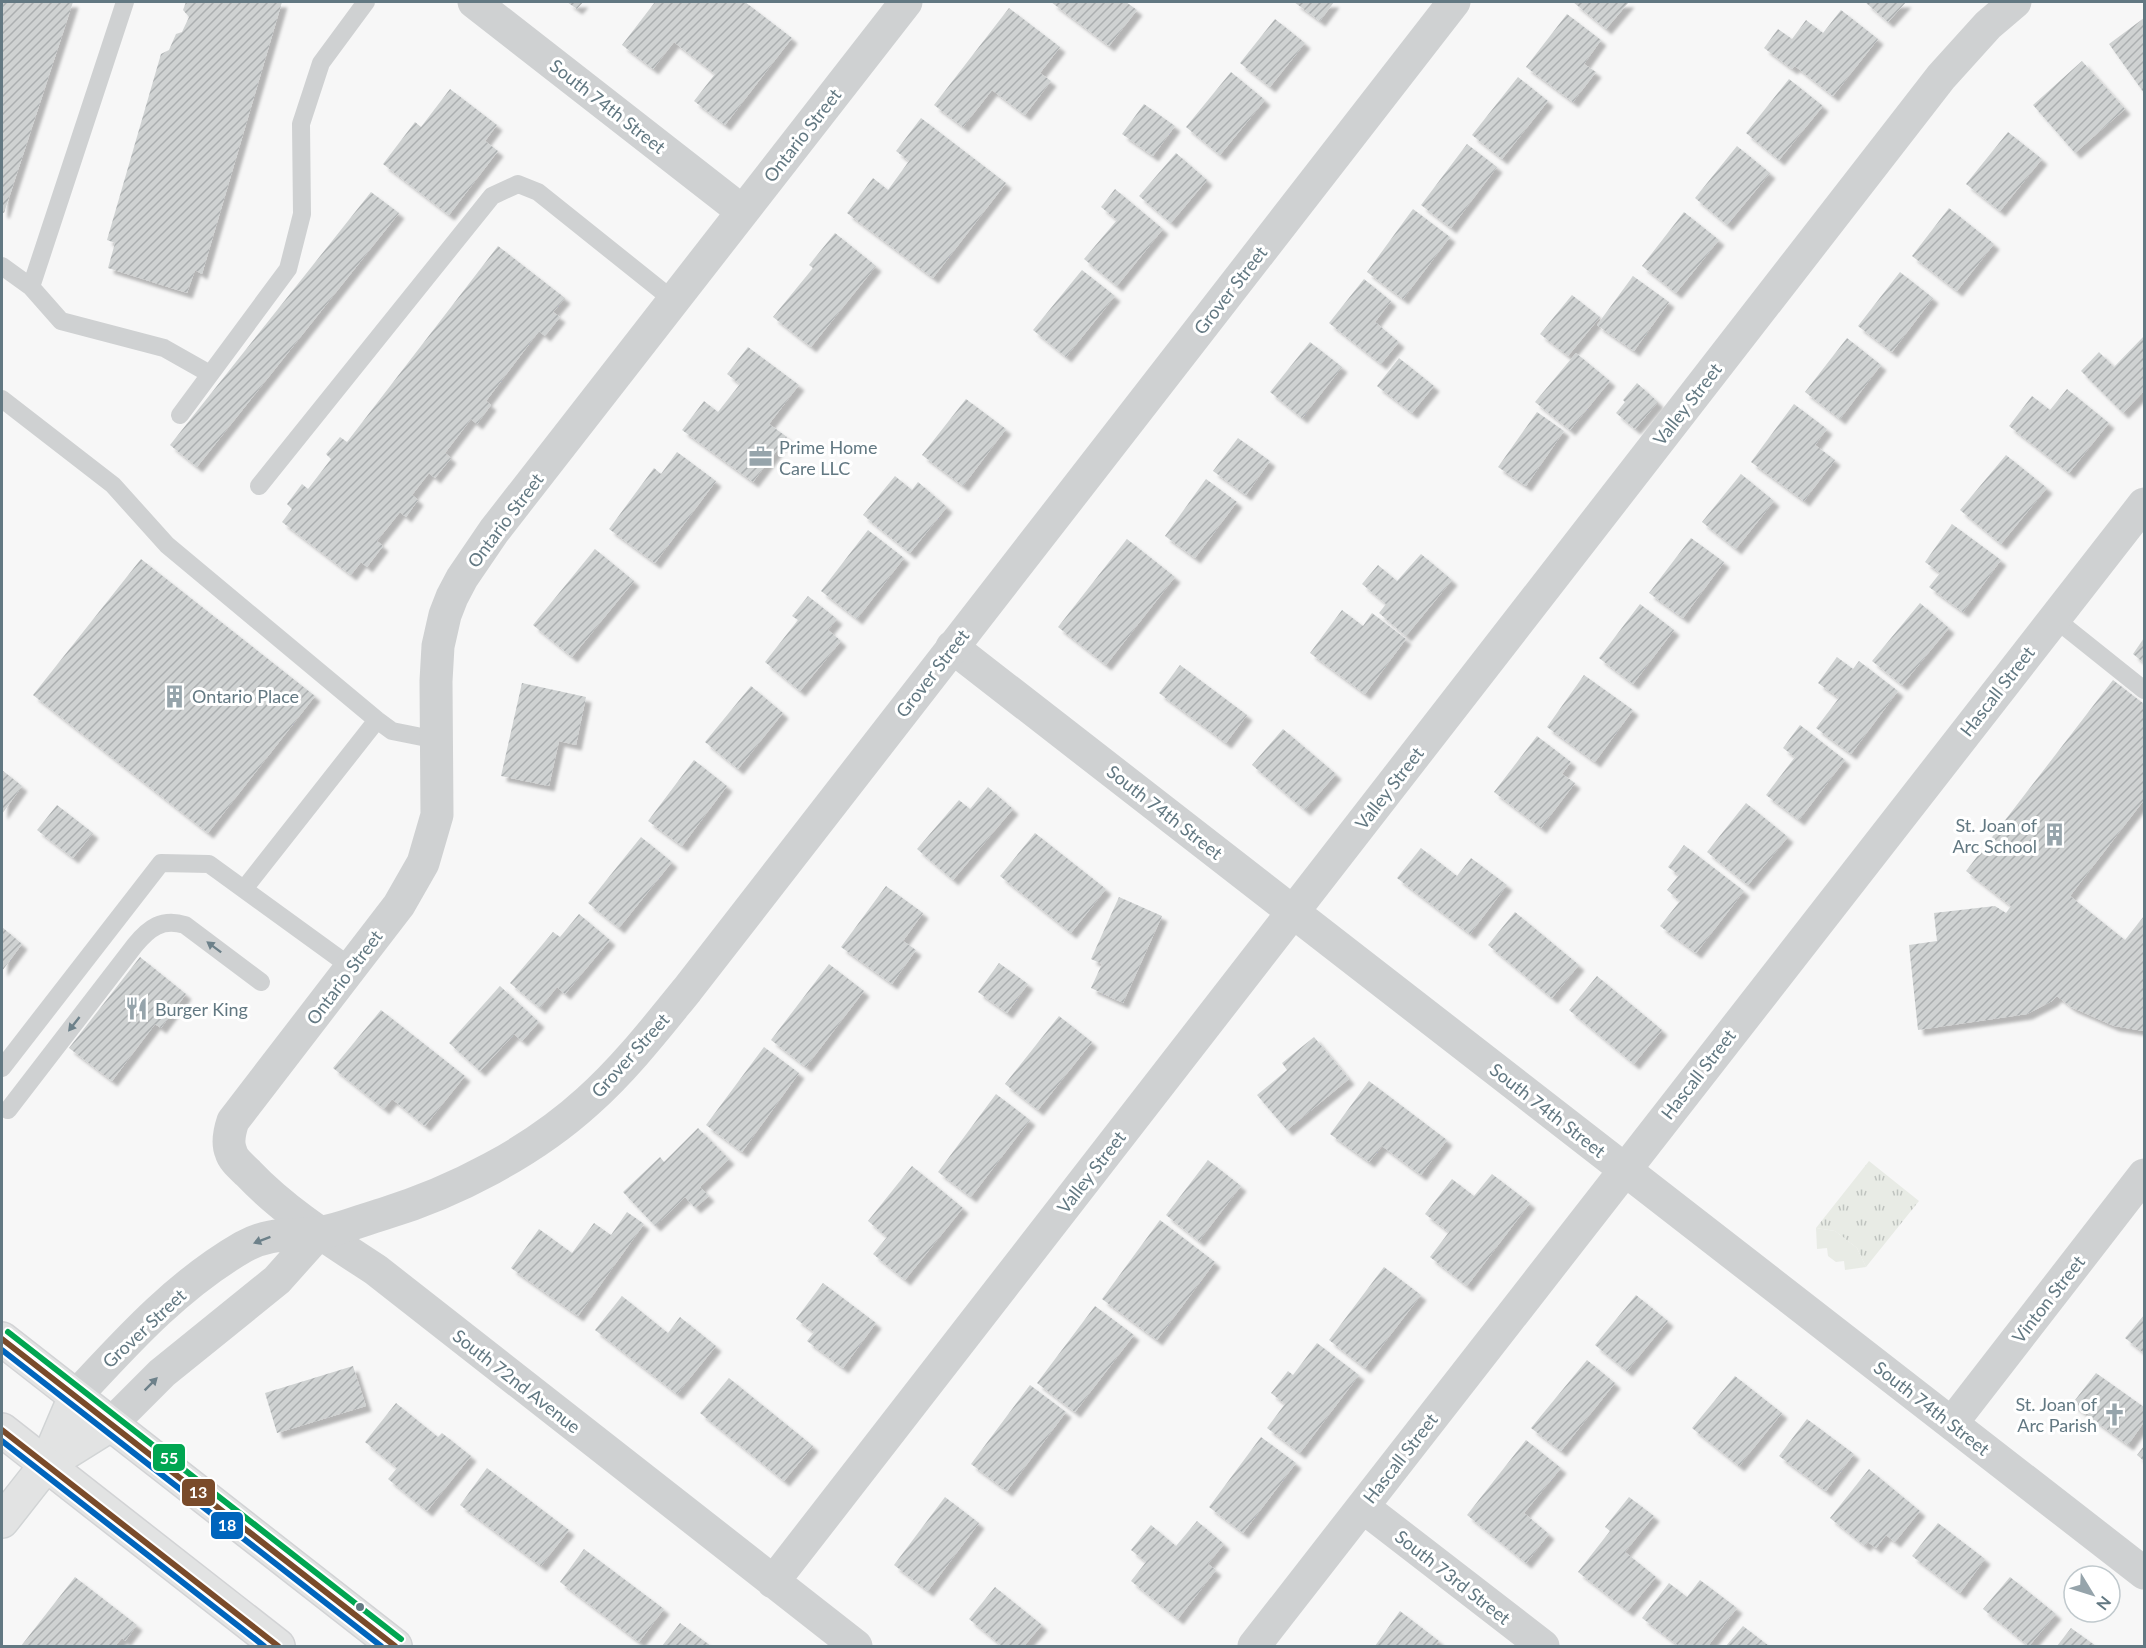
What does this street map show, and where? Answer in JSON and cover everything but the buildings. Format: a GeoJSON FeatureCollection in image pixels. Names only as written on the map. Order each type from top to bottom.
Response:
{"type":"FeatureCollection","features":[{"type":"Feature","properties":{"kind":"main road"},"geometry":{"type":"LineString","coordinates":[[2,1339],[394,1647]]}},
{"type":"Feature","properties":{"kind":"main road","name":"Grover Street"},"geometry":{"type":"LineString","coordinates":[[2,1521],[45,1465],[75,1397]]}},
{"type":"Feature","properties":{"kind":"main road","name":"Grover Street"},"geometry":{"type":"LineString","coordinates":[[45,1465],[110,1425]]}},
{"type":"Feature","properties":{"kind":"main road"},"geometry":{"type":"LineString","coordinates":[[2,1430],[278,1647]]}},
{"type":"Feature","properties":{"kind":"street","name":"South 74th Street"},"geometry":{"type":"LineString","coordinates":[[474,2],[742,211]]}},
{"type":"Feature","properties":{"kind":"street","name":"Ontario Street"},"geometry":{"type":"LineString","coordinates":[[252,1097],[399,905],[423,863],[437,815],[438,646],[445,615],[462,578],[494,531],[906,2]]}},
{"type":"Feature","properties":{"kind":"street","name":"Grover Street"},"geometry":{"type":"LineString","coordinates":[[75,1397],[125,1341],[163,1305],[244,1247],[276,1235],[320,1233],[450,1190],[488,1171],[524,1148],[587,1102],[653,1033],[1454,2]]}},
{"type":"Feature","properties":{"kind":"street","name":"Valley Street"},"geometry":{"type":"LineString","coordinates":[[772,1582],[1941,77],[1988,25],[2015,2]]}},
{"type":"Feature","properties":{"kind":"street","name":"Hascall Street"},"geometry":{"type":"LineString","coordinates":[[1254,1647],[2145,504]]}},
{"type":"Feature","properties":{"kind":"street","name":"South 74th Street"},"geometry":{"type":"LineString","coordinates":[[952,647],[2145,1573]]}},
{"type":"Feature","properties":{"kind":"street","name":"South 72nd Avenue"},"geometry":{"type":"LineString","coordinates":[[252,1097],[233,1121],[230,1130],[230,1152],[263,1190],[320,1233],[376,1270],[856,1647]]}},
{"type":"Feature","properties":{"kind":"street","name":"Vinton Street"},"geometry":{"type":"LineString","coordinates":[[1952,1423],[2145,1175]]}},
{"type":"Feature","properties":{"kind":"street","name":"Grover Street"},"geometry":{"type":"LineString","coordinates":[[110,1425],[162,1374],[277,1280],[320,1233]]}},
{"type":"Feature","properties":{"kind":"street","name":"South 73rd Street"},"geometry":{"type":"LineString","coordinates":[[1363,1507],[1543,1647]]}},
{"type":"Feature","properties":{"kind":"lane"},"geometry":{"type":"LineString","coordinates":[[31,287],[125,2]]}},
{"type":"Feature","properties":{"kind":"lane"},"geometry":{"type":"LineString","coordinates":[[180,415],[288,269],[302,214],[301,124],[321,63],[366,2]]}},
{"type":"Feature","properties":{"kind":"lane"},"geometry":{"type":"LineString","coordinates":[[259,486],[492,196],[518,184],[538,192],[673,300]]}},
{"type":"Feature","properties":{"kind":"lane"},"geometry":{"type":"LineString","coordinates":[[2,266],[31,287],[62,321],[164,348],[210,374]]}},
{"type":"Feature","properties":{"kind":"lane"},"geometry":{"type":"LineString","coordinates":[[2,399],[113,485],[167,545],[377,720],[392,731],[436,740]]}},
{"type":"Feature","properties":{"kind":"lane"},"geometry":{"type":"LineString","coordinates":[[2054,618],[2145,690]]}},
{"type":"Feature","properties":{"kind":"lane"},"geometry":{"type":"LineString","coordinates":[[244,890],[377,720]]}},
{"type":"Feature","properties":{"kind":"lane"},"geometry":{"type":"LineString","coordinates":[[2,1068],[161,862],[209,864],[351,967]]}},
{"type":"Feature","properties":{"kind":"lane"},"geometry":{"type":"LineString","coordinates":[[8,1110],[135,945],[146,932],[159,924],[173,922],[185,925],[261,982]]}},
{"type":"Feature","properties":{"kind":"green space"},"geometry":{"type":"Polygon","coordinates":[[[1869,1161],[1919,1201],[1866,1267],[1857,1248],[1835,1231],[1816,1228],[1869,1161]]]}},
{"type":"Feature","properties":{"kind":"green space"},"geometry":{"type":"Polygon","coordinates":[[[1816,1228],[1835,1231],[1857,1248],[1866,1267],[1845,1270],[1844,1261],[1836,1262],[1828,1256],[1827,1248],[1817,1249],[1816,1228]]]}},
{"type":"Feature","properties":{"kind":"transit line","name":"55"},"geometry":{"type":"LineString","coordinates":[[8,1332],[401,1639]]}},
{"type":"Feature","properties":{"kind":"transit line","name":"13"},"geometry":{"type":"LineString","coordinates":[[2,1339],[395,1646]]}},
{"type":"Feature","properties":{"kind":"transit line","name":"18"},"geometry":{"type":"LineString","coordinates":[[2,1350],[381,1646]]}},
{"type":"Feature","properties":{"kind":"transit line","name":"13"},"geometry":{"type":"LineString","coordinates":[[2,1430],[278,1646]]}},
{"type":"Feature","properties":{"kind":"transit line","name":"18"},"geometry":{"type":"LineString","coordinates":[[2,1441],[264,1646]]}},
{"type":"Feature","properties":{"kind":"place","name":"Prime Home Care LLC"},"geometry":{"type":"Point","coordinates":[761,457]}},
{"type":"Feature","properties":{"kind":"place","name":"Ontario Place"},"geometry":{"type":"Point","coordinates":[174,696]}},
{"type":"Feature","properties":{"kind":"place","name":"St. Joan of Arc School"},"geometry":{"type":"Point","coordinates":[2055,835]}},
{"type":"Feature","properties":{"kind":"place","name":"Burger King"},"geometry":{"type":"Point","coordinates":[137,1009]}},
{"type":"Feature","properties":{"kind":"place","name":"St. Joan of Arc Parish"},"geometry":{"type":"Point","coordinates":[2115,1414]}}]}
